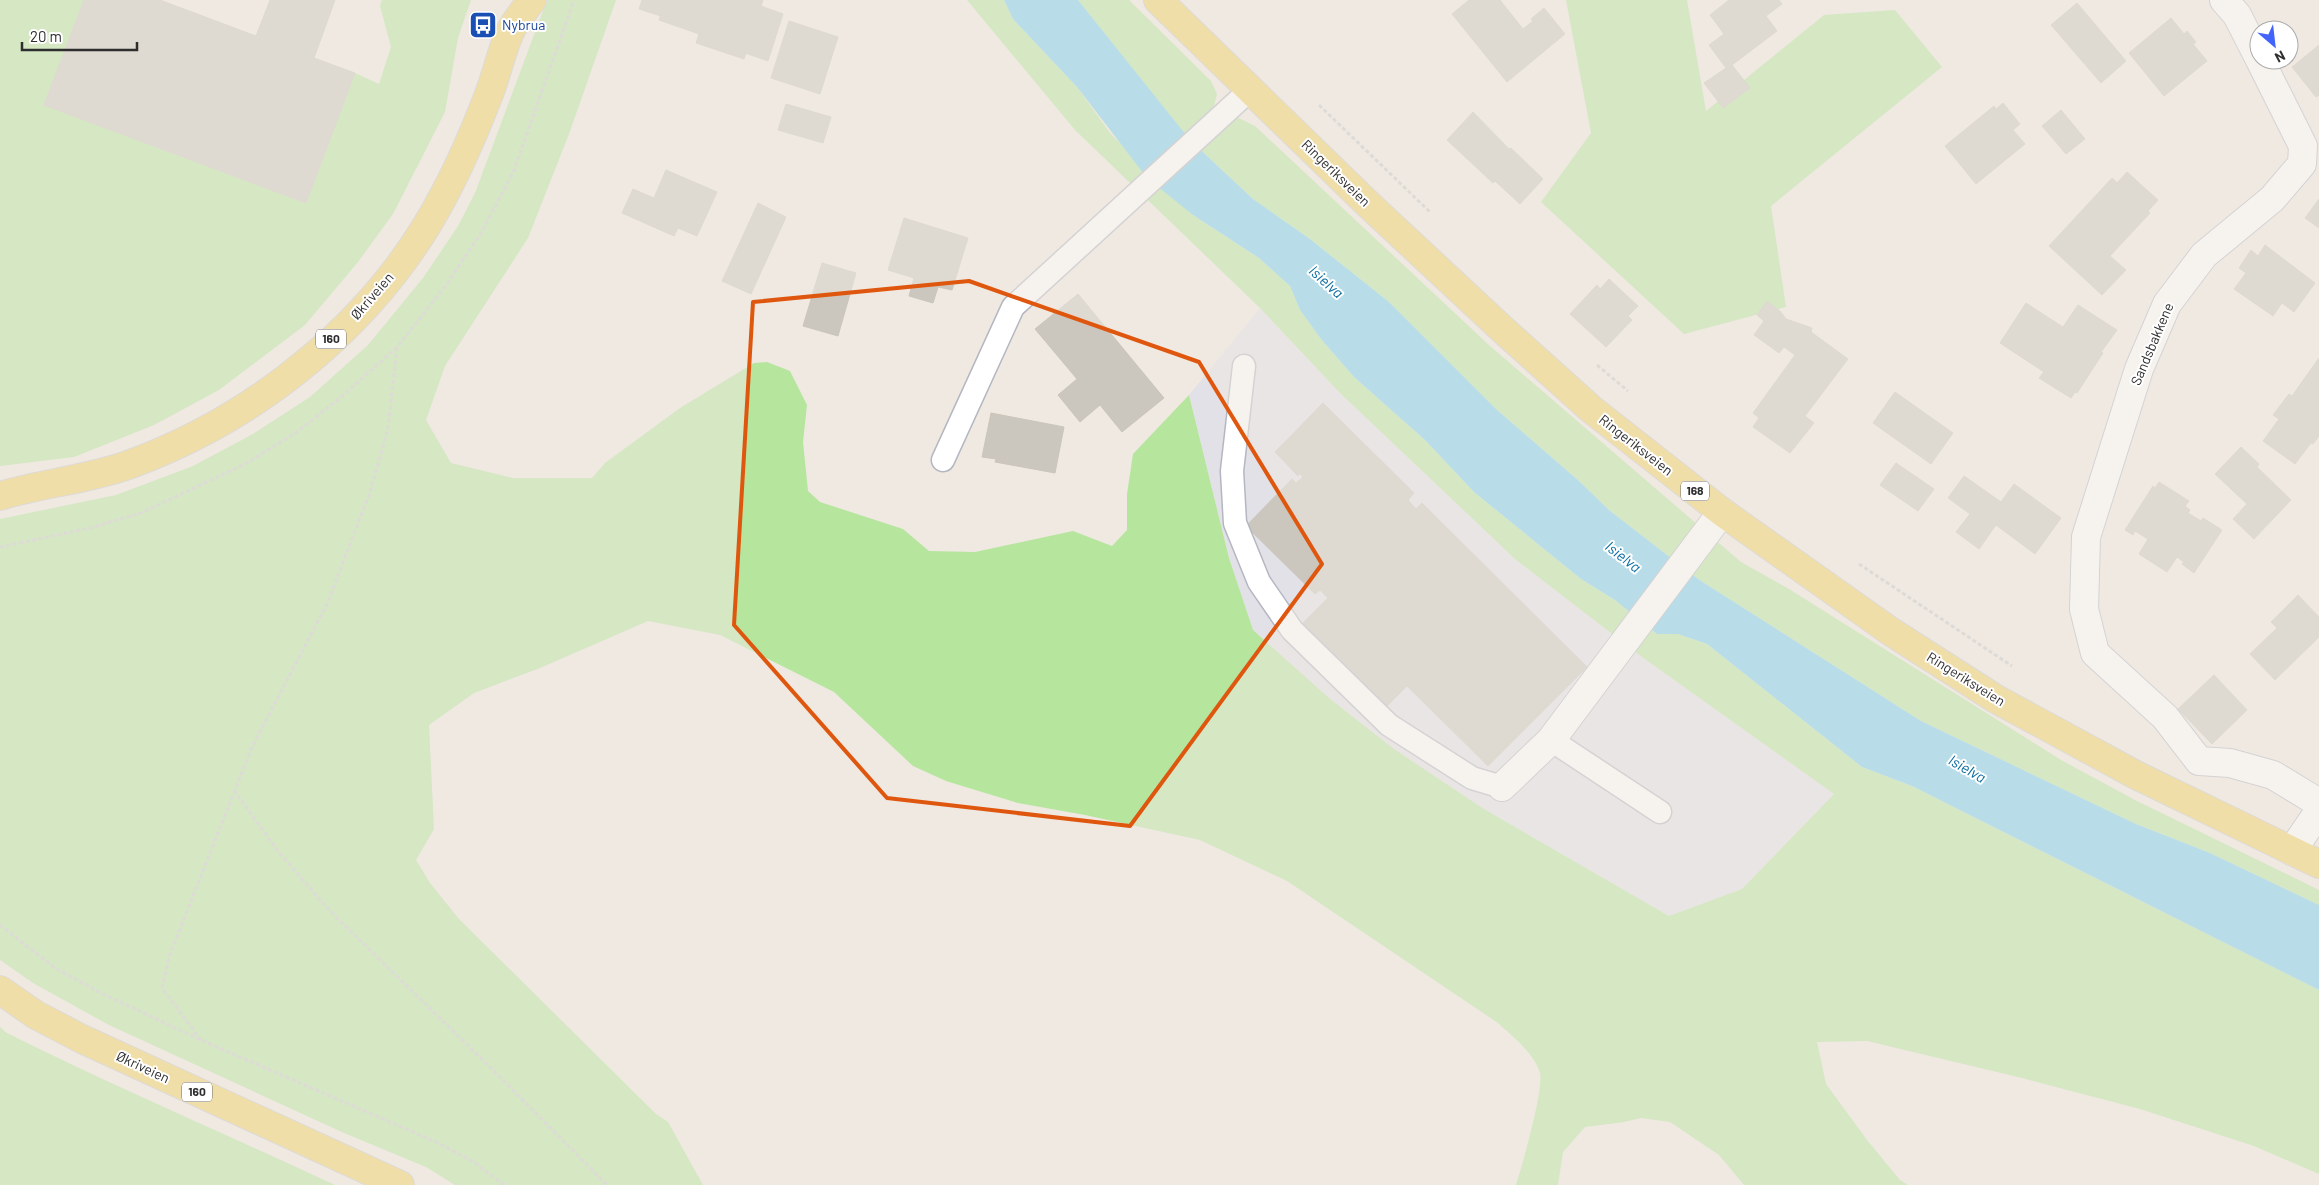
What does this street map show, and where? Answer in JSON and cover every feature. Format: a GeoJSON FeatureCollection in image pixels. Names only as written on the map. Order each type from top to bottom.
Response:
{"type":"FeatureCollection","features":[{"type":"Feature","properties":{"kind":"main road","name":"Økriveien"},"geometry":{"type":"LineString","coordinates":[[510,30],[511,0]]}},
{"type":"Feature","properties":{"kind":"main road","name":"Økriveien"},"geometry":{"type":"LineString","coordinates":[[3,494],[77,480],[127,465],[195,435],[268,393],[361,312],[404,259],[434,214],[465,155],[510,30],[532,0]]}},
{"type":"Feature","properties":{"kind":"main road","name":"Ringeriksveien"},"geometry":{"type":"LineString","coordinates":[[1158,0],[1369,205],[1591,409],[1722,512],[1890,631],[1996,699],[2136,775],[2319,864]]}},
{"type":"Feature","properties":{"kind":"main road","name":"Økriveien"},"geometry":{"type":"LineString","coordinates":[[0,990],[36,1015],[82,1039],[400,1185]]}},
{"type":"Feature","properties":{"kind":"street","name":"Sandsbakkene"},"geometry":{"type":"LineString","coordinates":[[2224,0],[2237,16],[2249,38]]}},
{"type":"Feature","properties":{"kind":"street","name":"Sandsbakkene"},"geometry":{"type":"LineString","coordinates":[[2265,70],[2303,146],[2302,164],[2272,199],[2204,256],[2167,304],[2139,369],[2086,537],[2084,609],[2095,653],[2165,717],[2199,761],[2230,763],[2273,775],[2319,804]]}},
{"type":"Feature","properties":{"kind":"street"},"geometry":{"type":"LineString","coordinates":[[1502,787],[1551,740],[1722,512]]}},
{"type":"Feature","properties":{"kind":"street"},"geometry":{"type":"LineString","coordinates":[[2292,851],[2319,811]]}},
{"type":"Feature","properties":{"kind":"lane"},"geometry":{"type":"LineString","coordinates":[[943,460],[1013,307],[1251,89]]}},
{"type":"Feature","properties":{"kind":"lane"},"geometry":{"type":"LineString","coordinates":[[1244,366],[1232,471],[1235,524],[1259,582],[1292,630],[1389,725],[1472,778],[1502,787]]}},
{"type":"Feature","properties":{"kind":"lane"},"geometry":{"type":"LineString","coordinates":[[1551,740],[1660,812]]}},
{"type":"Feature","properties":{"kind":"path"},"geometry":{"type":"LineString","coordinates":[[1317,103],[1431,213]]}},
{"type":"Feature","properties":{"kind":"path"},"geometry":{"type":"LineString","coordinates":[[201,1040],[162,988],[169,957],[252,747],[328,602],[370,492],[388,429],[398,346]]}},
{"type":"Feature","properties":{"kind":"path"},"geometry":{"type":"LineString","coordinates":[[1591,360],[1628,392]]}},
{"type":"Feature","properties":{"kind":"path"},"geometry":{"type":"LineString","coordinates":[[1858,564],[2015,667]]}},
{"type":"Feature","properties":{"kind":"path"},"geometry":{"type":"LineString","coordinates":[[234,790],[277,850],[329,910],[492,1069],[606,1185]]}},
{"type":"Feature","properties":{"kind":"path"},"geometry":{"type":"LineString","coordinates":[[0,925],[55,968],[99,992],[201,1040],[436,1142],[472,1161],[504,1185]]}},
{"type":"Feature","properties":{"kind":"highlighted area"},"geometry":{"type":"Polygon","coordinates":[[[969,281],[1199,362],[1322,564],[1130,826],[887,798],[734,625],[753,302],[969,281]]]}},
{"type":"Feature","properties":{"kind":"shaded area"},"geometry":{"type":"Polygon","coordinates":[[[1260,308],[1340,393],[1515,559],[1642,657],[1834,794],[1742,889],[1669,916],[1484,809],[1394,749],[1329,698],[1253,630],[1229,558],[1189,395],[1260,308]]]}},
{"type":"Feature","properties":{"kind":"green space"},"geometry":{"type":"Polygon","coordinates":[[[0,0],[84,0],[44,105],[306,203],[355,73],[379,84],[391,47],[380,6],[382,0],[471,0],[458,38],[445,112],[393,214],[358,262],[305,325],[219,390],[154,425],[74,457],[0,466],[0,0]]]}},
{"type":"Feature","properties":{"kind":"green space"},"geometry":{"type":"Polygon","coordinates":[[[547,0],[616,0],[569,134],[528,238],[445,366],[426,420],[451,463],[513,478],[592,478],[605,463],[680,408],[754,363],[767,362],[790,371],[807,405],[803,442],[808,491],[820,502],[903,529],[929,551],[975,552],[1073,531],[1112,546],[1127,530],[1127,494],[1133,454],[1189,395],[1229,558],[1253,630],[1329,698],[1394,749],[1484,809],[1669,916],[1742,889],[1834,794],[1642,657],[1515,559],[1340,393],[1260,308],[1075,130],[967,0],[1004,0],[1013,19],[1077,87],[1110,133],[1193,215],[1259,258],[1290,286],[1300,310],[1321,339],[1354,377],[1425,440],[1474,492],[1581,579],[1615,600],[1657,634],[1678,634],[1707,644],[1862,767],[1912,786],[2319,990],[2319,1174],[2254,1146],[2140,1109],[2022,1078],[1867,1041],[1817,1042],[1826,1084],[1867,1140],[1900,1180],[1908,1185],[1744,1185],[1719,1155],[1670,1122],[1641,1118],[1585,1127],[1563,1152],[1558,1185],[1516,1185],[1539,1095],[1540,1073],[1533,1059],[1498,1023],[1287,881],[1200,840],[1085,815],[1018,803],[946,781],[913,766],[834,692],[720,635],[648,621],[540,668],[474,693],[429,725],[434,829],[416,860],[430,883],[459,919],[656,1114],[668,1122],[703,1185],[455,1185],[426,1167],[344,1133],[109,1025],[33,983],[0,960],[0,519],[116,495],[193,466],[253,434],[310,397],[368,345],[423,278],[458,226],[475,193],[547,0]]]}},
{"type":"Feature","properties":{"kind":"green space"},"geometry":{"type":"Polygon","coordinates":[[[1078,0],[1129,0],[1211,81],[1217,94],[1214,106],[1255,126],[1490,346],[1741,562],[1789,589],[2061,760],[2135,800],[2319,890],[2319,905],[2210,853],[2136,824],[1921,721],[1698,579],[1609,510],[1579,481],[1496,409],[1389,302],[1310,239],[1253,199],[1182,131],[1078,0]]]}},
{"type":"Feature","properties":{"kind":"green space"},"geometry":{"type":"Polygon","coordinates":[[[1566,0],[1687,0],[1706,111],[1824,15],[1895,10],[1942,67],[1771,206],[1786,307],[1684,334],[1541,202],[1591,133],[1566,0]]]}},
{"type":"Feature","properties":{"kind":"green space"},"geometry":{"type":"Polygon","coordinates":[[[0,1027],[7,1033],[88,1072],[335,1185],[0,1185],[0,1027]]]}},
{"type":"Feature","properties":{"kind":"water","name":"Isielva"},"geometry":{"type":"Polygon","coordinates":[[[1004,0],[1078,0],[1182,130],[1253,199],[1310,239],[1389,302],[1496,409],[1579,481],[1609,510],[1698,579],[1921,721],[2136,824],[2210,853],[2319,905],[2319,990],[1912,786],[1862,767],[1707,644],[1678,634],[1657,634],[1615,600],[1581,579],[1474,492],[1425,440],[1354,377],[1321,339],[1300,310],[1290,286],[1259,258],[1193,215],[1147,178],[1077,87],[1013,19],[1004,0]]]}},
{"type":"Feature","properties":{"kind":"building"},"geometry":{"type":"Polygon","coordinates":[[[84,0],[160,0],[256,36],[270,0],[335,0],[314,58],[355,73],[306,203],[44,105],[84,0]]]}},
{"type":"Feature","properties":{"kind":"building"},"geometry":{"type":"Polygon","coordinates":[[[642,0],[666,0],[661,16],[639,9],[642,0]]]}},
{"type":"Feature","properties":{"kind":"building"},"geometry":{"type":"Polygon","coordinates":[[[666,0],[718,0],[714,12],[707,10],[699,34],[659,20],[666,0]]]}},
{"type":"Feature","properties":{"kind":"building"},"geometry":{"type":"Polygon","coordinates":[[[718,0],[763,0],[744,59],[696,43],[707,10],[714,12],[718,0]]]}},
{"type":"Feature","properties":{"kind":"building"},"geometry":{"type":"Polygon","coordinates":[[[1469,0],[1500,0],[1523,29],[1544,8],[1565,34],[1507,82],[1452,14],[1469,0]]]}},
{"type":"Feature","properties":{"kind":"building"},"geometry":{"type":"Polygon","coordinates":[[[1729,0],[1779,0],[1782,4],[1766,16],[1777,31],[1732,65],[1750,88],[1723,108],[1704,83],[1726,68],[1709,45],[1724,34],[1710,15],[1729,0]]]}},
{"type":"Feature","properties":{"kind":"building"},"geometry":{"type":"Polygon","coordinates":[[[2077,3],[2126,61],[2101,83],[2051,25],[2077,3]]]}},
{"type":"Feature","properties":{"kind":"building"},"geometry":{"type":"Polygon","coordinates":[[[761,6],[783,14],[768,61],[745,53],[761,6]]]}},
{"type":"Feature","properties":{"kind":"building"},"geometry":{"type":"Polygon","coordinates":[[[2171,18],[2184,34],[2187,31],[2196,42],[2193,44],[2207,61],[2164,96],[2129,53],[2171,18]]]}},
{"type":"Feature","properties":{"kind":"building"},"geometry":{"type":"Polygon","coordinates":[[[789,21],[838,37],[820,94],[771,78],[789,21]]]}},
{"type":"Feature","properties":{"kind":"building"},"geometry":{"type":"Polygon","coordinates":[[[2319,45],[2319,95],[2316,97],[2294,70],[2299,70],[2299,61],[2319,45]]]}},
{"type":"Feature","properties":{"kind":"building"},"geometry":{"type":"Polygon","coordinates":[[[2003,103],[2020,124],[2013,130],[2025,144],[1976,184],[1945,146],[1994,106],[1996,109],[2003,103]]]}},
{"type":"Feature","properties":{"kind":"building"},"geometry":{"type":"Polygon","coordinates":[[[786,104],[831,117],[823,143],[778,130],[786,104]]]}},
{"type":"Feature","properties":{"kind":"building"},"geometry":{"type":"Polygon","coordinates":[[[2061,110],[2085,139],[2066,154],[2042,126],[2061,110]]]}},
{"type":"Feature","properties":{"kind":"building"},"geometry":{"type":"Polygon","coordinates":[[[1473,112],[1509,149],[1511,148],[1543,179],[1520,204],[1495,181],[1493,183],[1447,140],[1473,112]]]}},
{"type":"Feature","properties":{"kind":"building"},"geometry":{"type":"Polygon","coordinates":[[[666,170],[717,192],[697,236],[678,228],[674,236],[622,213],[633,189],[654,198],[666,170]]]}},
{"type":"Feature","properties":{"kind":"building"},"geometry":{"type":"Polygon","coordinates":[[[2127,172],[2158,200],[2148,211],[2117,183],[2127,172]]]}},
{"type":"Feature","properties":{"kind":"building"},"geometry":{"type":"Polygon","coordinates":[[[2112,178],[2150,213],[2110,256],[2126,270],[2102,295],[2049,246],[2112,178]]]}},
{"type":"Feature","properties":{"kind":"building"},"geometry":{"type":"Polygon","coordinates":[[[2319,199],[2319,228],[2305,218],[2319,199]]]}},
{"type":"Feature","properties":{"kind":"building"},"geometry":{"type":"Polygon","coordinates":[[[758,203],[786,217],[751,294],[722,281],[758,203]]]}},
{"type":"Feature","properties":{"kind":"building"},"geometry":{"type":"Polygon","coordinates":[[[904,218],[968,238],[952,290],[938,287],[933,303],[909,296],[914,278],[888,270],[904,218]]]}},
{"type":"Feature","properties":{"kind":"building"},"geometry":{"type":"Polygon","coordinates":[[[2265,245],[2315,283],[2294,312],[2282,303],[2273,316],[2234,289],[2246,273],[2239,268],[2251,250],[2258,256],[2265,245]]]}},
{"type":"Feature","properties":{"kind":"building"},"geometry":{"type":"Polygon","coordinates":[[[822,263],[856,273],[838,336],[803,326],[822,263]]]}},
{"type":"Feature","properties":{"kind":"building"},"geometry":{"type":"Polygon","coordinates":[[[1609,279],[1638,306],[1628,316],[1632,320],[1606,347],[1570,314],[1597,285],[1600,289],[1609,279]]]}},
{"type":"Feature","properties":{"kind":"building"},"geometry":{"type":"Polygon","coordinates":[[[1078,294],[1164,398],[1122,432],[1100,405],[1080,422],[1058,395],[1077,379],[1035,329],[1078,294]]]}},
{"type":"Feature","properties":{"kind":"building"},"geometry":{"type":"Polygon","coordinates":[[[1767,301],[1780,311],[1786,319],[1812,328],[1811,332],[1848,359],[1805,416],[1814,423],[1790,453],[1753,427],[1759,418],[1753,413],[1795,355],[1784,347],[1779,353],[1754,335],[1764,321],[1757,315],[1767,301]]]}},
{"type":"Feature","properties":{"kind":"building"},"geometry":{"type":"Polygon","coordinates":[[[2026,303],[2103,353],[2077,393],[2075,392],[2071,398],[2039,378],[2044,372],[2000,343],[2026,303]]]}},
{"type":"Feature","properties":{"kind":"building"},"geometry":{"type":"Polygon","coordinates":[[[2078,305],[2117,330],[2101,352],[2063,327],[2078,305]]]}},
{"type":"Feature","properties":{"kind":"building"},"geometry":{"type":"Polygon","coordinates":[[[2319,358],[2319,436],[2313,444],[2311,443],[2295,464],[2263,441],[2279,419],[2273,415],[2289,394],[2292,396],[2319,358]]]}},
{"type":"Feature","properties":{"kind":"building"},"geometry":{"type":"Polygon","coordinates":[[[1895,392],[1953,433],[1931,464],[1873,423],[1895,392]]]}},
{"type":"Feature","properties":{"kind":"building"},"geometry":{"type":"Polygon","coordinates":[[[1323,403],[1414,493],[1408,500],[1416,509],[1422,503],[1587,667],[1488,766],[1407,686],[1385,708],[1301,625],[1328,598],[1320,590],[1315,594],[1246,526],[1292,479],[1296,483],[1303,477],[1299,473],[1298,476],[1275,452],[1323,403]]]}},
{"type":"Feature","properties":{"kind":"building"},"geometry":{"type":"Polygon","coordinates":[[[991,413],[1064,427],[1055,473],[995,462],[996,459],[982,457],[991,413]]]}},
{"type":"Feature","properties":{"kind":"building"},"geometry":{"type":"Polygon","coordinates":[[[2241,447],[2259,464],[2257,467],[2291,500],[2254,539],[2233,519],[2247,504],[2215,474],[2241,447]]]}},
{"type":"Feature","properties":{"kind":"building"},"geometry":{"type":"Polygon","coordinates":[[[1896,463],[1934,489],[1918,511],[1880,485],[1896,463]]]}},
{"type":"Feature","properties":{"kind":"building"},"geometry":{"type":"Polygon","coordinates":[[[1964,476],[2001,502],[2014,484],[2061,518],[2035,554],[1996,525],[1979,549],[1956,532],[1970,514],[1948,498],[1964,476]]]}},
{"type":"Feature","properties":{"kind":"building"},"geometry":{"type":"Polygon","coordinates":[[[2159,482],[2189,501],[2185,506],[2190,510],[2188,513],[2201,521],[2203,518],[2222,530],[2194,573],[2182,564],[2184,562],[2177,557],[2167,572],[2139,554],[2148,539],[2135,531],[2133,535],[2125,530],[2153,486],[2155,488],[2159,482]]]}},
{"type":"Feature","properties":{"kind":"building"},"geometry":{"type":"Polygon","coordinates":[[[2298,595],[2319,617],[2319,637],[2275,680],[2250,654],[2277,628],[2271,622],[2298,595]]]}},
{"type":"Feature","properties":{"kind":"building"},"geometry":{"type":"Polygon","coordinates":[[[2214,675],[2247,710],[2212,744],[2178,709],[2214,675]]]}},
{"type":"Feature","properties":{"kind":"place","name":"Nybrua"},"geometry":{"type":"Point","coordinates":[483,25]}}]}
